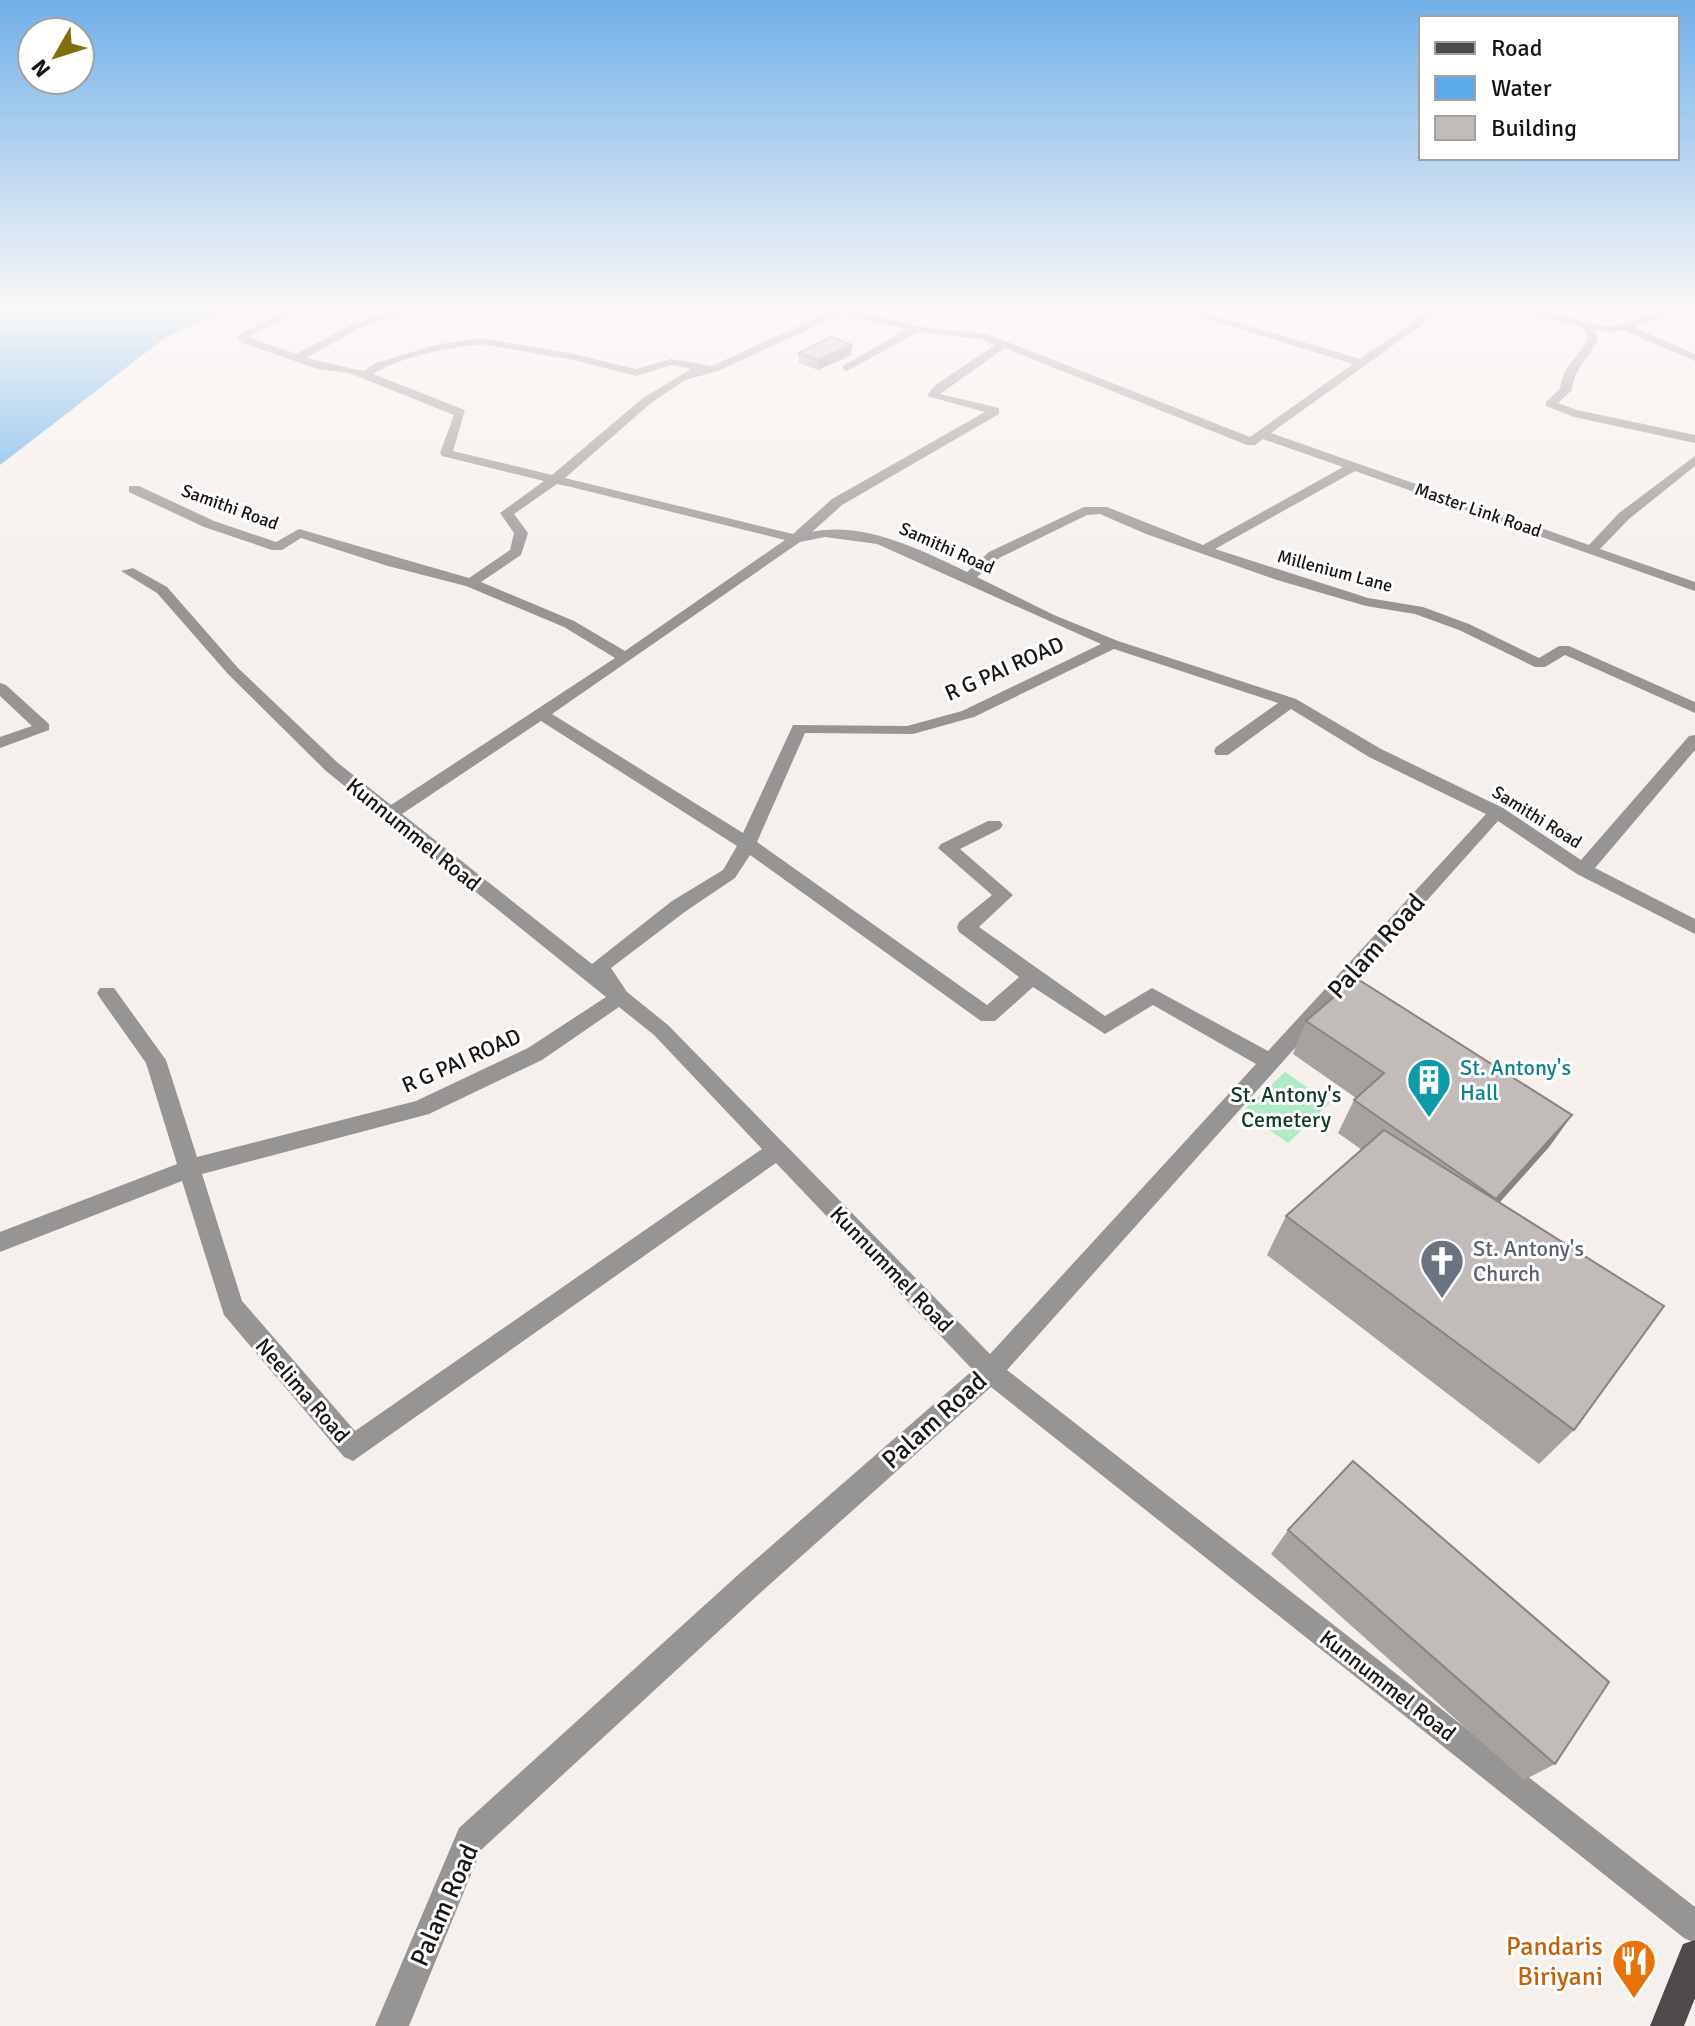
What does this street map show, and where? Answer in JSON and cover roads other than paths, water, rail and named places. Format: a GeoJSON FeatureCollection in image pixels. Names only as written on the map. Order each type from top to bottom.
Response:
{"type":"FeatureCollection","features":[{"type":"Feature","properties":{"kind":"main road"},"geometry":{"type":"LineString","coordinates":[[1667,2026],[1695,1956]]}},
{"type":"Feature","properties":{"kind":"street"},"geometry":{"type":"LineString","coordinates":[[434,403],[461,413],[446,453],[496,468],[796,539],[837,502],[995,411],[960,403]]}},
{"type":"Feature","properties":{"kind":"street"},"geometry":{"type":"LineString","coordinates":[[471,583],[516,552],[521,533],[507,513],[554,480],[642,403]]}},
{"type":"Feature","properties":{"kind":"street","name":"Master Link Road"},"geometry":{"type":"LineString","coordinates":[[1152,403],[1251,442],[1261,434],[1695,587]]}},
{"type":"Feature","properties":{"kind":"street"},"geometry":{"type":"LineString","coordinates":[[1261,434],[1305,403]]}},
{"type":"Feature","properties":{"kind":"street"},"geometry":{"type":"LineString","coordinates":[[1552,403],[1574,413],[1695,439]]}},
{"type":"Feature","properties":{"kind":"street"},"geometry":{"type":"LineString","coordinates":[[1592,550],[1624,516],[1695,460]]}},
{"type":"Feature","properties":{"kind":"street"},"geometry":{"type":"LineString","coordinates":[[1203,550],[1353,467]]}},
{"type":"Feature","properties":{"kind":"street","name":"Samithi Road"},"geometry":{"type":"LineString","coordinates":[[134,489],[209,524],[277,547],[299,533],[393,563],[471,583],[569,624],[625,658],[796,539],[825,533],[880,540],[1113,644],[1290,702],[1375,753],[1497,812],[1583,870],[1695,927]]}},
{"type":"Feature","properties":{"kind":"street","name":"Millenium Lane"},"geometry":{"type":"LineString","coordinates":[[968,578],[994,555],[1084,511],[1102,510],[1203,550],[1366,602],[1418,610],[1464,627],[1540,664],[1564,649],[1695,708]]}},
{"type":"Feature","properties":{"kind":"street","name":"Kunnummel Road"},"geometry":{"type":"LineString","coordinates":[[128,571],[162,590],[233,671],[332,767],[661,1030],[990,1371],[1695,1927]]}},
{"type":"Feature","properties":{"kind":"street","name":"R G PAI ROAD"},"geometry":{"type":"LineString","coordinates":[[0,1242],[190,1168],[421,1108],[535,1054],[620,997],[600,966],[679,906],[729,874],[747,844],[799,728],[907,731],[953,719],[1113,644]]}},
{"type":"Feature","properties":{"kind":"street"},"geometry":{"type":"LineString","coordinates":[[389,815],[625,658]]}},
{"type":"Feature","properties":{"kind":"street"},"geometry":{"type":"LineString","coordinates":[[0,688],[43,727],[0,743]]}},
{"type":"Feature","properties":{"kind":"street"},"geometry":{"type":"LineString","coordinates":[[1222,751],[1290,702]]}},
{"type":"Feature","properties":{"kind":"street"},"geometry":{"type":"LineString","coordinates":[[541,714],[747,844],[988,1016],[1032,977]]}},
{"type":"Feature","properties":{"kind":"street"},"geometry":{"type":"LineString","coordinates":[[1583,870],[1695,740]]}},
{"type":"Feature","properties":{"kind":"street","name":"Palam Road"},"geometry":{"type":"LineString","coordinates":[[392,2026],[470,1839],[749,1584],[990,1371],[1497,812]]}},
{"type":"Feature","properties":{"kind":"street"},"geometry":{"type":"LineString","coordinates":[[994,825],[947,848],[1004,895],[966,927],[1032,977],[1105,1026],[1152,995],[1270,1062]]}},
{"type":"Feature","properties":{"kind":"street","name":"Neelima Road"},"geometry":{"type":"LineString","coordinates":[[107,993],[156,1060],[232,1307],[353,1448],[778,1150]]}},
{"type":"Feature","properties":{"kind":"water"},"geometry":{"type":"Polygon","coordinates":[[[0,403],[81,403],[0,465],[0,403]]]}},
{"type":"Feature","properties":{"kind":"place","name":"St. Antony's Hall"},"geometry":{"type":"Point","coordinates":[1429,1119]}},
{"type":"Feature","properties":{"kind":"place","name":"St. Antony's Church"},"geometry":{"type":"Point","coordinates":[1442,1300]}},
{"type":"Feature","properties":{"kind":"place","name":"Pandaris Biriyani"},"geometry":{"type":"Point","coordinates":[1634,2000]}},
{"type":"Feature","properties":{"kind":"park label","name":"St. Antony's Cemetery"},"geometry":{"type":"Point","coordinates":[1286,1106]}}]}
